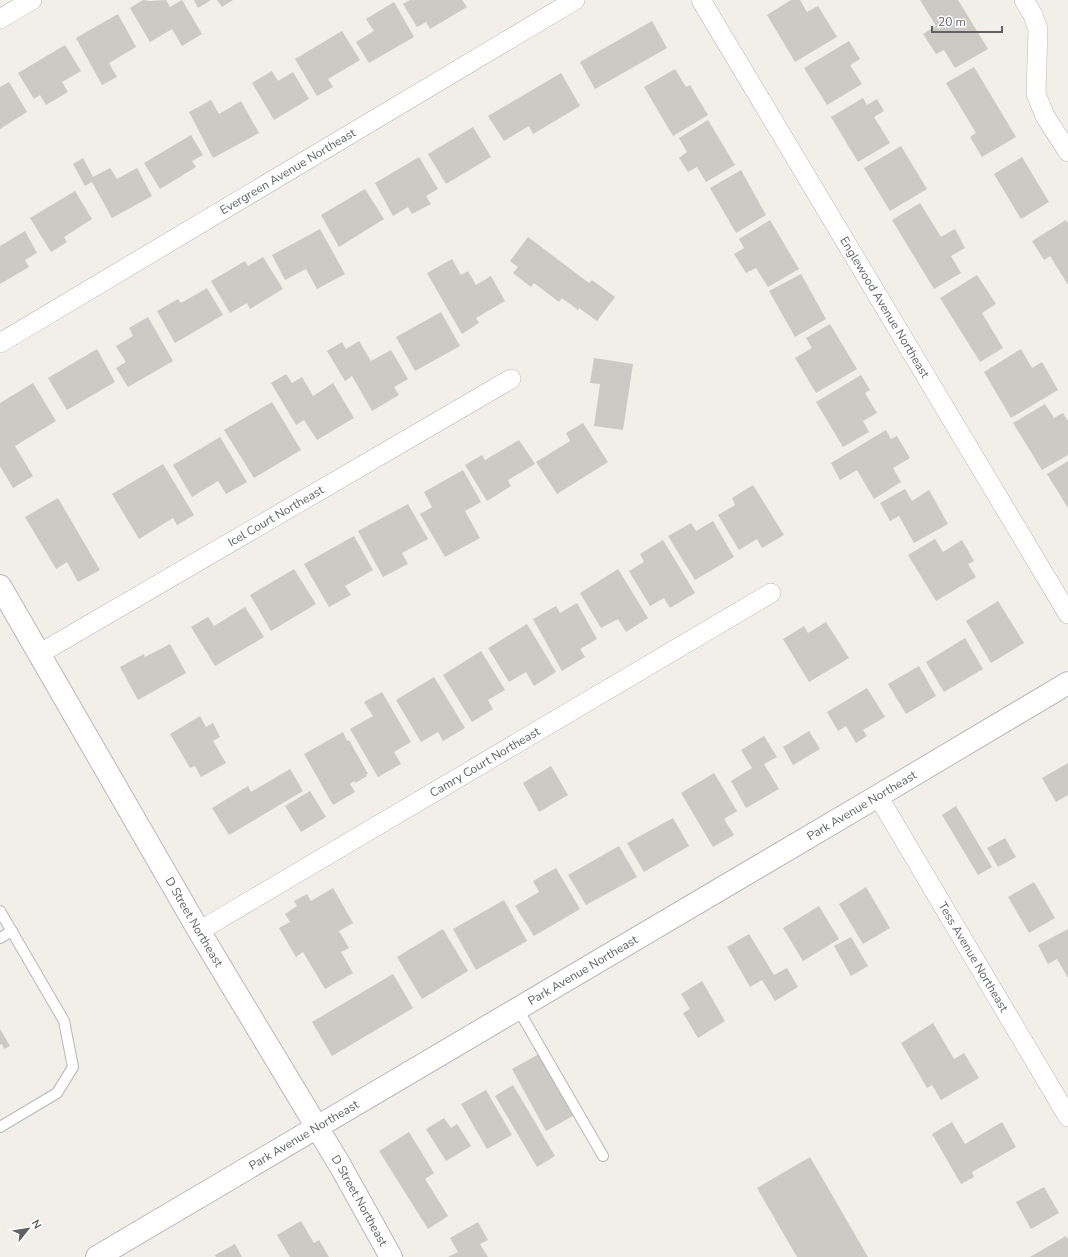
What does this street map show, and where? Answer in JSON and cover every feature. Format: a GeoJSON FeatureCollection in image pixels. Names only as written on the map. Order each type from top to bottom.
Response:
{"type":"FeatureCollection","features":[{"type":"Feature","properties":{"kind":"street"},"geometry":{"type":"LineString","coordinates":[[0,19],[32,0]]}},
{"type":"Feature","properties":{"kind":"street","name":"Evergreen Avenue Northeast"},"geometry":{"type":"LineString","coordinates":[[0,343],[575,0]]}},
{"type":"Feature","properties":{"kind":"street","name":"Englewood Avenue Northeast"},"geometry":{"type":"LineString","coordinates":[[701,0],[1068,614]]}},
{"type":"Feature","properties":{"kind":"street"},"geometry":{"type":"LineString","coordinates":[[1024,0],[1033,15],[1038,29],[1036,94],[1045,116],[1068,152]]}},
{"type":"Feature","properties":{"kind":"street","name":"Icel Court Northeast"},"geometry":{"type":"LineString","coordinates":[[39,654],[511,379]]}},
{"type":"Feature","properties":{"kind":"street","name":"D Street Northeast"},"geometry":{"type":"LineString","coordinates":[[0,586],[199,931],[341,1167],[391,1257]]}},
{"type":"Feature","properties":{"kind":"street","name":"Camry Court Northeast"},"geometry":{"type":"LineString","coordinates":[[199,931],[771,593]]}},
{"type":"Feature","properties":{"kind":"street","name":"Park Avenue Northeast"},"geometry":{"type":"LineString","coordinates":[[98,1257],[1068,683]]}},
{"type":"Feature","properties":{"kind":"street","name":"Tess Avenue Northeast"},"geometry":{"type":"LineString","coordinates":[[878,796],[1063,1098],[1068,1117]]}},
{"type":"Feature","properties":{"kind":"lane"},"geometry":{"type":"LineString","coordinates":[[0,911],[64,1020],[72,1067],[57,1093],[0,1126]]}},
{"type":"Feature","properties":{"kind":"lane"},"geometry":{"type":"LineString","coordinates":[[0,938],[12,931]]}},
{"type":"Feature","properties":{"kind":"lane"},"geometry":{"type":"LineString","coordinates":[[518,1009],[603,1156]]}},
{"type":"Feature","properties":{"kind":"building"},"geometry":{"type":"Polygon","coordinates":[[[143,0],[166,0],[170,7],[182,0],[202,34],[182,46],[172,29],[150,42],[130,8],[143,0]]]}},
{"type":"Feature","properties":{"kind":"building"},"geometry":{"type":"Polygon","coordinates":[[[194,0],[211,0],[198,8],[194,0]]]}},
{"type":"Feature","properties":{"kind":"building"},"geometry":{"type":"Polygon","coordinates":[[[217,0],[233,0],[222,7],[217,0]]]}},
{"type":"Feature","properties":{"kind":"building"},"geometry":{"type":"Polygon","coordinates":[[[410,0],[462,0],[467,7],[430,29],[426,22],[417,27],[403,4],[410,0]]]}},
{"type":"Feature","properties":{"kind":"building"},"geometry":{"type":"Polygon","coordinates":[[[791,0],[800,0],[807,12],[818,6],[837,37],[795,62],[767,15],[791,0]]]}},
{"type":"Feature","properties":{"kind":"building"},"geometry":{"type":"Polygon","coordinates":[[[920,0],[958,0],[988,49],[955,68],[944,50],[936,54],[923,34],[936,26],[920,0]]]}},
{"type":"Feature","properties":{"kind":"building"},"geometry":{"type":"Polygon","coordinates":[[[394,2],[414,37],[369,63],[356,42],[374,31],[366,19],[394,2]]]}},
{"type":"Feature","properties":{"kind":"building"},"geometry":{"type":"Polygon","coordinates":[[[118,14],[136,47],[109,63],[117,77],[102,85],[76,38],[118,14]]]}},
{"type":"Feature","properties":{"kind":"building"},"geometry":{"type":"Polygon","coordinates":[[[652,21],[667,48],[595,89],[580,62],[652,21]]]}},
{"type":"Feature","properties":{"kind":"building"},"geometry":{"type":"Polygon","coordinates":[[[342,31],[360,60],[328,79],[333,87],[317,96],[295,59],[342,31]]]}},
{"type":"Feature","properties":{"kind":"building"},"geometry":{"type":"Polygon","coordinates":[[[849,41],[860,59],[850,65],[862,84],[827,105],[804,68],[849,41]]]}},
{"type":"Feature","properties":{"kind":"building"},"geometry":{"type":"Polygon","coordinates":[[[65,45],[81,71],[62,82],[68,92],[46,105],[40,95],[34,99],[18,73],[65,45]]]}},
{"type":"Feature","properties":{"kind":"building"},"geometry":{"type":"Polygon","coordinates":[[[974,67],[1016,137],[982,157],[970,137],[976,133],[946,83],[974,67]]]}},
{"type":"Feature","properties":{"kind":"building"},"geometry":{"type":"Polygon","coordinates":[[[675,69],[686,87],[690,85],[708,115],[673,136],[644,87],[675,69]]]}},
{"type":"Feature","properties":{"kind":"building"},"geometry":{"type":"Polygon","coordinates":[[[272,71],[278,81],[293,72],[309,99],[274,120],[252,83],[272,71]]]}},
{"type":"Feature","properties":{"kind":"building"},"geometry":{"type":"Polygon","coordinates":[[[561,73],[580,106],[533,134],[529,126],[504,141],[488,116],[561,73]]]}},
{"type":"Feature","properties":{"kind":"building"},"geometry":{"type":"Polygon","coordinates":[[[9,82],[27,112],[0,129],[0,87],[9,82]]]}},
{"type":"Feature","properties":{"kind":"building"},"geometry":{"type":"Polygon","coordinates":[[[863,98],[867,105],[877,99],[884,111],[874,117],[890,143],[858,162],[831,117],[863,98]]]}},
{"type":"Feature","properties":{"kind":"building"},"geometry":{"type":"Polygon","coordinates":[[[211,100],[219,114],[241,101],[259,133],[213,158],[189,112],[211,100]]]}},
{"type":"Feature","properties":{"kind":"building"},"geometry":{"type":"Polygon","coordinates":[[[708,120],[735,165],[706,182],[697,167],[688,172],[679,158],[687,152],[679,138],[708,120]]]}},
{"type":"Feature","properties":{"kind":"building"},"geometry":{"type":"Polygon","coordinates":[[[473,127],[491,157],[446,184],[428,154],[473,127]]]}},
{"type":"Feature","properties":{"kind":"building"},"geometry":{"type":"Polygon","coordinates":[[[191,135],[203,155],[192,161],[196,167],[160,189],[144,163],[191,135]]]}},
{"type":"Feature","properties":{"kind":"building"},"geometry":{"type":"Polygon","coordinates":[[[901,146],[927,189],[890,211],[864,168],[901,146]]]}},
{"type":"Feature","properties":{"kind":"building"},"geometry":{"type":"Polygon","coordinates":[[[419,157],[438,189],[426,196],[431,204],[412,214],[408,207],[393,216],[375,183],[419,157]]]}},
{"type":"Feature","properties":{"kind":"building"},"geometry":{"type":"Polygon","coordinates":[[[1022,157],[1049,202],[1021,219],[994,174],[1022,157]]]}},
{"type":"Feature","properties":{"kind":"building"},"geometry":{"type":"Polygon","coordinates":[[[83,158],[93,177],[110,168],[117,179],[137,168],[152,196],[112,218],[92,182],[85,186],[73,164],[83,158]]]}},
{"type":"Feature","properties":{"kind":"building"},"geometry":{"type":"Polygon","coordinates":[[[741,170],[766,215],[736,233],[710,188],[741,170]]]}},
{"type":"Feature","properties":{"kind":"building"},"geometry":{"type":"Polygon","coordinates":[[[365,189],[384,219],[339,247],[321,215],[365,189]]]}},
{"type":"Feature","properties":{"kind":"building"},"geometry":{"type":"Polygon","coordinates":[[[75,191],[92,219],[64,237],[67,242],[51,252],[30,218],[75,191]]]}},
{"type":"Feature","properties":{"kind":"building"},"geometry":{"type":"Polygon","coordinates":[[[920,203],[941,237],[955,229],[965,248],[951,256],[961,273],[934,289],[892,220],[920,203]]]}},
{"type":"Feature","properties":{"kind":"building"},"geometry":{"type":"Polygon","coordinates":[[[770,220],[799,269],[768,287],[756,268],[746,273],[734,254],[744,248],[739,239],[770,220]]]}},
{"type":"Feature","properties":{"kind":"building"},"geometry":{"type":"Polygon","coordinates":[[[1066,220],[1068,223],[1068,285],[1050,256],[1044,260],[1032,241],[1066,220]]]}},
{"type":"Feature","properties":{"kind":"building"},"geometry":{"type":"Polygon","coordinates":[[[320,229],[345,274],[317,289],[306,269],[285,280],[272,255],[320,229]]]}},
{"type":"Feature","properties":{"kind":"building"},"geometry":{"type":"Polygon","coordinates":[[[25,231],[37,253],[25,260],[29,267],[0,284],[0,246],[25,231]]]}},
{"type":"Feature","properties":{"kind":"building"},"geometry":{"type":"Polygon","coordinates":[[[528,237],[589,283],[592,280],[615,297],[597,321],[579,308],[578,310],[562,298],[559,302],[534,283],[531,287],[513,273],[518,267],[510,261],[528,237]]]}},
{"type":"Feature","properties":{"kind":"building"},"geometry":{"type":"Polygon","coordinates":[[[263,257],[283,289],[250,309],[247,303],[230,313],[211,281],[245,261],[248,266],[263,257]]]}},
{"type":"Feature","properties":{"kind":"building"},"geometry":{"type":"Polygon","coordinates":[[[452,259],[461,275],[468,271],[476,285],[491,276],[505,301],[476,318],[479,323],[462,334],[427,273],[452,259]]]}},
{"type":"Feature","properties":{"kind":"building"},"geometry":{"type":"Polygon","coordinates":[[[801,274],[826,319],[795,337],[769,291],[801,274]]]}},
{"type":"Feature","properties":{"kind":"building"},"geometry":{"type":"Polygon","coordinates":[[[977,275],[996,304],[982,313],[1003,348],[980,362],[940,298],[977,275]]]}},
{"type":"Feature","properties":{"kind":"building"},"geometry":{"type":"Polygon","coordinates":[[[207,288],[223,315],[175,343],[157,311],[178,299],[181,303],[207,288]]]}},
{"type":"Feature","properties":{"kind":"building"},"geometry":{"type":"Polygon","coordinates":[[[441,312],[460,346],[415,371],[396,337],[441,312]]]}},
{"type":"Feature","properties":{"kind":"building"},"geometry":{"type":"Polygon","coordinates":[[[148,317],[173,361],[128,387],[116,368],[126,362],[116,346],[133,336],[129,328],[148,317]]]}},
{"type":"Feature","properties":{"kind":"building"},"geometry":{"type":"Polygon","coordinates":[[[830,324],[857,369],[816,393],[795,358],[812,348],[806,338],[830,324]]]}},
{"type":"Feature","properties":{"kind":"building"},"geometry":{"type":"Polygon","coordinates":[[[359,341],[371,361],[391,350],[408,379],[394,387],[399,395],[372,411],[352,376],[345,381],[327,351],[342,342],[346,349],[359,341]]]}},
{"type":"Feature","properties":{"kind":"building"},"geometry":{"type":"Polygon","coordinates":[[[97,349],[115,382],[67,410],[48,378],[97,349]]]}},
{"type":"Feature","properties":{"kind":"building"},"geometry":{"type":"Polygon","coordinates":[[[1021,349],[1032,368],[1042,362],[1058,390],[1011,418],[984,372],[1021,349]]]}},
{"type":"Feature","properties":{"kind":"building"},"geometry":{"type":"Polygon","coordinates":[[[594,358],[633,364],[623,430],[594,426],[600,384],[590,383],[594,358]]]}},
{"type":"Feature","properties":{"kind":"building"},"geometry":{"type":"Polygon","coordinates":[[[286,374],[292,383],[302,377],[313,396],[333,383],[354,418],[317,440],[304,420],[296,425],[271,383],[286,374]]]}},
{"type":"Feature","properties":{"kind":"building"},"geometry":{"type":"Polygon","coordinates":[[[861,375],[870,390],[865,393],[877,413],[863,421],[869,432],[843,447],[816,402],[861,375]]]}},
{"type":"Feature","properties":{"kind":"building"},"geometry":{"type":"Polygon","coordinates":[[[33,383],[56,421],[15,446],[33,476],[13,488],[0,466],[0,403],[33,383]]]}},
{"type":"Feature","properties":{"kind":"building"},"geometry":{"type":"Polygon","coordinates":[[[272,402],[301,450],[254,478],[224,430],[272,402]]]}},
{"type":"Feature","properties":{"kind":"building"},"geometry":{"type":"Polygon","coordinates":[[[1045,404],[1054,418],[1063,413],[1068,421],[1068,455],[1042,470],[1013,423],[1045,404]]]}},
{"type":"Feature","properties":{"kind":"building"},"geometry":{"type":"Polygon","coordinates":[[[583,423],[608,462],[557,494],[536,462],[570,441],[566,433],[583,423]]]}},
{"type":"Feature","properties":{"kind":"building"},"geometry":{"type":"Polygon","coordinates":[[[886,430],[891,439],[897,436],[910,458],[893,468],[901,482],[874,499],[857,470],[840,480],[831,463],[886,430]]]}},
{"type":"Feature","properties":{"kind":"building"},"geometry":{"type":"Polygon","coordinates":[[[220,437],[247,482],[226,494],[218,481],[192,497],[173,465],[220,437]]]}},
{"type":"Feature","properties":{"kind":"building"},"geometry":{"type":"Polygon","coordinates":[[[519,440],[535,464],[508,480],[511,486],[487,501],[465,465],[482,455],[485,460],[519,440]]]}},
{"type":"Feature","properties":{"kind":"building"},"geometry":{"type":"Polygon","coordinates":[[[1068,461],[1068,508],[1047,474],[1068,461]]]}},
{"type":"Feature","properties":{"kind":"building"},"geometry":{"type":"Polygon","coordinates":[[[163,464],[194,515],[177,525],[173,518],[139,539],[112,494],[163,464]]]}},
{"type":"Feature","properties":{"kind":"building"},"geometry":{"type":"Polygon","coordinates":[[[463,470],[481,502],[465,511],[480,538],[445,557],[420,514],[432,507],[424,492],[463,470]]]}},
{"type":"Feature","properties":{"kind":"building"},"geometry":{"type":"Polygon","coordinates":[[[753,485],[784,535],[762,548],[757,539],[739,550],[718,515],[735,505],[732,498],[753,485]]]}},
{"type":"Feature","properties":{"kind":"building"},"geometry":{"type":"Polygon","coordinates":[[[905,489],[912,501],[929,490],[948,524],[914,543],[899,516],[890,521],[880,503],[905,489]]]}},
{"type":"Feature","properties":{"kind":"building"},"geometry":{"type":"Polygon","coordinates":[[[58,498],[100,570],[78,582],[67,562],[56,569],[25,517],[58,498]]]}},
{"type":"Feature","properties":{"kind":"building"},"geometry":{"type":"Polygon","coordinates":[[[408,504],[428,539],[402,553],[408,564],[383,577],[358,531],[408,504]]]}},
{"type":"Feature","properties":{"kind":"building"},"geometry":{"type":"Polygon","coordinates":[[[713,521],[734,557],[695,580],[668,536],[691,523],[696,531],[713,521]]]}},
{"type":"Feature","properties":{"kind":"building"},"geometry":{"type":"Polygon","coordinates":[[[354,536],[373,570],[345,586],[351,595],[329,607],[304,564],[354,536]]]}},
{"type":"Feature","properties":{"kind":"building"},"geometry":{"type":"Polygon","coordinates":[[[935,539],[943,552],[962,540],[974,561],[968,564],[976,577],[936,601],[908,555],[935,539]]]}},
{"type":"Feature","properties":{"kind":"building"},"geometry":{"type":"Polygon","coordinates":[[[663,540],[695,593],[670,608],[664,598],[650,606],[629,571],[644,562],[640,554],[663,540]]]}},
{"type":"Feature","properties":{"kind":"building"},"geometry":{"type":"Polygon","coordinates":[[[294,569],[316,604],[271,631],[250,595],[294,569]]]}},
{"type":"Feature","properties":{"kind":"building"},"geometry":{"type":"Polygon","coordinates":[[[618,569],[648,618],[626,632],[618,619],[601,628],[580,593],[618,569]]]}},
{"type":"Feature","properties":{"kind":"building"},"geometry":{"type":"Polygon","coordinates":[[[998,601],[1024,643],[991,663],[966,621],[998,601]]]}},
{"type":"Feature","properties":{"kind":"building"},"geometry":{"type":"Polygon","coordinates":[[[577,603],[597,639],[580,649],[585,657],[562,671],[533,619],[556,606],[560,613],[577,603]]]}},
{"type":"Feature","properties":{"kind":"building"},"geometry":{"type":"Polygon","coordinates":[[[245,607],[264,637],[215,666],[191,627],[208,617],[214,626],[245,607]]]}},
{"type":"Feature","properties":{"kind":"building"},"geometry":{"type":"Polygon","coordinates":[[[826,622],[849,658],[809,682],[783,639],[804,626],[808,633],[826,622]]]}},
{"type":"Feature","properties":{"kind":"building"},"geometry":{"type":"Polygon","coordinates":[[[527,624],[556,672],[534,686],[526,672],[509,682],[488,648],[527,624]]]}},
{"type":"Feature","properties":{"kind":"building"},"geometry":{"type":"Polygon","coordinates":[[[965,638],[983,669],[944,692],[926,662],[965,638]]]}},
{"type":"Feature","properties":{"kind":"building"},"geometry":{"type":"Polygon","coordinates":[[[170,644],[186,673],[138,700],[120,667],[144,654],[145,657],[170,644]]]}},
{"type":"Feature","properties":{"kind":"building"},"geometry":{"type":"Polygon","coordinates":[[[481,651],[505,690],[488,700],[493,709],[472,722],[443,675],[481,651]]]}},
{"type":"Feature","properties":{"kind":"building"},"geometry":{"type":"Polygon","coordinates":[[[919,666],[936,696],[906,714],[888,684],[919,666]]]}},
{"type":"Feature","properties":{"kind":"building"},"geometry":{"type":"Polygon","coordinates":[[[434,677],[465,728],[443,741],[438,732],[421,742],[396,700],[434,677]]]}},
{"type":"Feature","properties":{"kind":"building"},"geometry":{"type":"Polygon","coordinates":[[[867,688],[885,717],[863,730],[867,736],[856,743],[846,726],[838,731],[827,712],[867,688]]]}},
{"type":"Feature","properties":{"kind":"building"},"geometry":{"type":"Polygon","coordinates":[[[382,692],[411,742],[394,752],[401,764],[378,777],[350,729],[373,716],[364,702],[382,692]]]}},
{"type":"Feature","properties":{"kind":"building"},"geometry":{"type":"Polygon","coordinates":[[[200,716],[206,727],[213,723],[220,737],[213,741],[226,763],[201,777],[195,766],[190,768],[170,734],[200,716]]]}},
{"type":"Feature","properties":{"kind":"building"},"geometry":{"type":"Polygon","coordinates":[[[809,731],[820,749],[793,765],[783,747],[809,731]]]}},
{"type":"Feature","properties":{"kind":"building"},"geometry":{"type":"Polygon","coordinates":[[[343,732],[368,774],[355,783],[354,781],[350,784],[355,792],[333,805],[304,754],[343,732]]]}},
{"type":"Feature","properties":{"kind":"building"},"geometry":{"type":"Polygon","coordinates":[[[764,736],[777,757],[764,764],[779,789],[746,808],[731,781],[752,768],[741,750],[764,736]]]}},
{"type":"Feature","properties":{"kind":"building"},"geometry":{"type":"Polygon","coordinates":[[[1068,763],[1068,795],[1056,802],[1042,778],[1068,763]]]}},
{"type":"Feature","properties":{"kind":"building"},"geometry":{"type":"Polygon","coordinates":[[[551,766],[568,795],[539,812],[523,783],[551,766]]]}},
{"type":"Feature","properties":{"kind":"building"},"geometry":{"type":"Polygon","coordinates":[[[290,769],[303,791],[229,835],[212,808],[248,786],[251,792],[290,769]]]}},
{"type":"Feature","properties":{"kind":"building"},"geometry":{"type":"Polygon","coordinates":[[[714,773],[737,811],[724,819],[734,835],[713,847],[681,793],[714,773]]]}},
{"type":"Feature","properties":{"kind":"building"},"geometry":{"type":"Polygon","coordinates":[[[310,791],[326,817],[301,832],[285,806],[310,791]]]}},
{"type":"Feature","properties":{"kind":"building"},"geometry":{"type":"Polygon","coordinates":[[[956,806],[992,867],[978,875],[942,815],[956,806]]]}},
{"type":"Feature","properties":{"kind":"building"},"geometry":{"type":"Polygon","coordinates":[[[673,818],[689,846],[644,872],[627,843],[673,818]]]}},
{"type":"Feature","properties":{"kind":"building"},"geometry":{"type":"Polygon","coordinates":[[[1005,838],[1016,857],[998,867],[987,848],[1005,838]]]}},
{"type":"Feature","properties":{"kind":"building"},"geometry":{"type":"Polygon","coordinates":[[[619,846],[637,877],[586,905],[568,875],[619,846]]]}},
{"type":"Feature","properties":{"kind":"building"},"geometry":{"type":"Polygon","coordinates":[[[556,868],[580,909],[534,936],[515,906],[539,892],[533,881],[556,868]]]}},
{"type":"Feature","properties":{"kind":"building"},"geometry":{"type":"Polygon","coordinates":[[[1034,882],[1055,918],[1029,933],[1008,897],[1034,882]]]}},
{"type":"Feature","properties":{"kind":"building"},"geometry":{"type":"Polygon","coordinates":[[[866,887],[890,928],[863,944],[839,904],[866,887]]]}},
{"type":"Feature","properties":{"kind":"building"},"geometry":{"type":"Polygon","coordinates":[[[333,888],[353,923],[339,931],[349,948],[341,952],[353,973],[325,989],[303,952],[296,957],[279,928],[290,922],[285,914],[297,906],[294,901],[307,894],[311,901],[333,888]]]}},
{"type":"Feature","properties":{"kind":"building"},"geometry":{"type":"Polygon","coordinates":[[[504,900],[527,941],[476,970],[453,929],[504,900]]]}},
{"type":"Feature","properties":{"kind":"building"},"geometry":{"type":"Polygon","coordinates":[[[819,906],[839,939],[803,961],[783,928],[819,906]]]}},
{"type":"Feature","properties":{"kind":"building"},"geometry":{"type":"Polygon","coordinates":[[[443,929],[468,971],[422,999],[397,957],[443,929]]]}},
{"type":"Feature","properties":{"kind":"building"},"geometry":{"type":"Polygon","coordinates":[[[1068,929],[1068,978],[1057,959],[1048,964],[1038,945],[1068,929]]]}},
{"type":"Feature","properties":{"kind":"building"},"geometry":{"type":"Polygon","coordinates":[[[749,934],[774,975],[787,968],[798,987],[775,1001],[762,980],[750,987],[727,947],[749,934]]]}},
{"type":"Feature","properties":{"kind":"building"},"geometry":{"type":"Polygon","coordinates":[[[851,937],[868,966],[851,976],[834,946],[851,937]]]}},
{"type":"Feature","properties":{"kind":"building"},"geometry":{"type":"Polygon","coordinates":[[[393,974],[413,1008],[332,1056],[312,1022],[393,974]]]}},
{"type":"Feature","properties":{"kind":"building"},"geometry":{"type":"Polygon","coordinates":[[[702,981],[725,1021],[698,1038],[683,1013],[690,1009],[681,994],[702,981]]]}},
{"type":"Feature","properties":{"kind":"building"},"geometry":{"type":"Polygon","coordinates":[[[933,1023],[954,1059],[964,1053],[979,1078],[941,1100],[932,1085],[927,1088],[901,1043],[933,1023]]]}},
{"type":"Feature","properties":{"kind":"building"},"geometry":{"type":"Polygon","coordinates":[[[0,1029],[10,1046],[4,1049],[2,1044],[0,1045],[0,1029]]]}},
{"type":"Feature","properties":{"kind":"building"},"geometry":{"type":"Polygon","coordinates":[[[539,1054],[573,1116],[546,1131],[512,1069],[539,1054]]]}},
{"type":"Feature","properties":{"kind":"building"},"geometry":{"type":"Polygon","coordinates":[[[513,1085],[555,1156],[537,1167],[495,1096],[513,1085]]]}},
{"type":"Feature","properties":{"kind":"building"},"geometry":{"type":"Polygon","coordinates":[[[486,1090],[512,1135],[487,1149],[461,1104],[486,1090]]]}},
{"type":"Feature","properties":{"kind":"building"},"geometry":{"type":"Polygon","coordinates":[[[444,1118],[451,1128],[457,1124],[471,1146],[446,1161],[426,1129],[444,1118]]]}},
{"type":"Feature","properties":{"kind":"building"},"geometry":{"type":"Polygon","coordinates":[[[952,1122],[965,1144],[1002,1122],[1016,1147],[972,1172],[974,1177],[961,1184],[932,1134],[952,1122]]]}},
{"type":"Feature","properties":{"kind":"building"},"geometry":{"type":"Polygon","coordinates":[[[409,1132],[434,1173],[425,1179],[448,1216],[428,1229],[379,1151],[409,1132]]]}},
{"type":"Feature","properties":{"kind":"building"},"geometry":{"type":"Polygon","coordinates":[[[810,1157],[868,1257],[797,1257],[757,1188],[810,1157]]]}},
{"type":"Feature","properties":{"kind":"building"},"geometry":{"type":"Polygon","coordinates":[[[1044,1187],[1059,1213],[1031,1229],[1016,1202],[1044,1187]]]}},
{"type":"Feature","properties":{"kind":"building"},"geometry":{"type":"Polygon","coordinates":[[[301,1221],[314,1243],[319,1240],[329,1257],[290,1257],[277,1235],[301,1221]]]}},
{"type":"Feature","properties":{"kind":"building"},"geometry":{"type":"Polygon","coordinates":[[[478,1222],[488,1240],[480,1244],[488,1257],[448,1257],[458,1252],[450,1238],[478,1222]]]}},
{"type":"Feature","properties":{"kind":"building"},"geometry":{"type":"Polygon","coordinates":[[[1066,1236],[1068,1239],[1068,1257],[1030,1257],[1066,1236]]]}},
{"type":"Feature","properties":{"kind":"building"},"geometry":{"type":"Polygon","coordinates":[[[235,1244],[242,1257],[216,1257],[215,1255],[235,1244]]]}}]}
